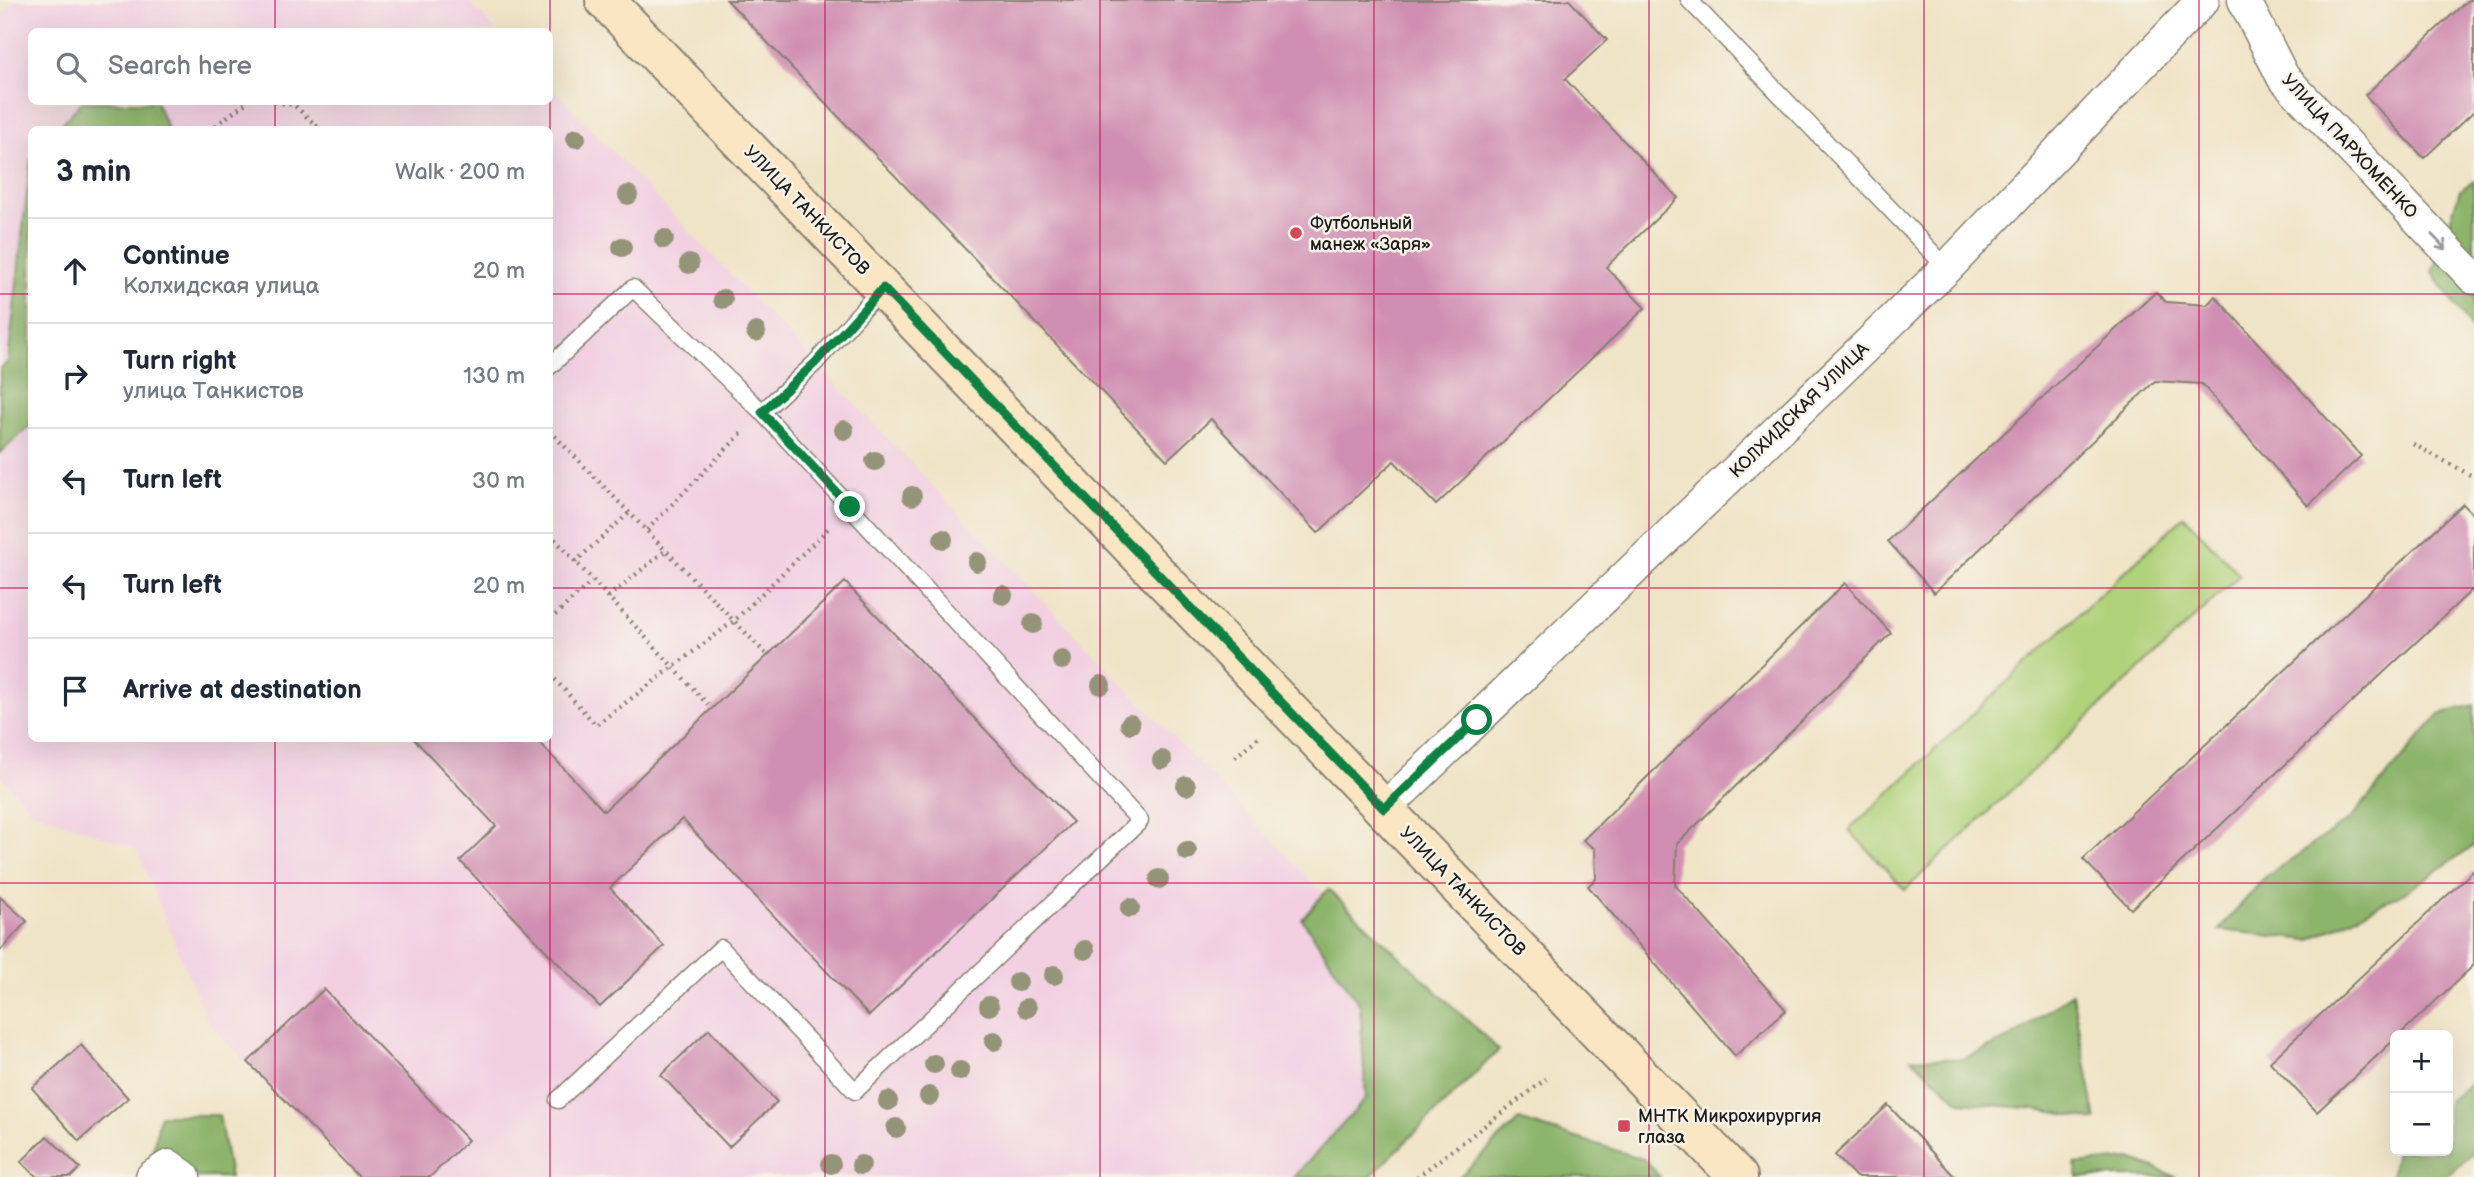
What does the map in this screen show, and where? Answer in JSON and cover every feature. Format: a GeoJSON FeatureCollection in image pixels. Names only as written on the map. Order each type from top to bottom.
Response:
{"type":"FeatureCollection","features":[{"type":"Feature","properties":{"kind":"street","name":"УЛИЦА ТАНКИСТОВ"},"geometry":{"type":"LineString","coordinates":[[605,0],[1738,1177]]}},
{"type":"Feature","properties":{"kind":"street","name":"КОЛХИДСКАЯ УЛИЦА"},"geometry":{"type":"LineString","coordinates":[[1384,809],[1947,268],[2203,0]]}},
{"type":"Feature","properties":{"kind":"street","name":"УЛИЦА ПАРХОМЕНКО"},"geometry":{"type":"LineString","coordinates":[[2244,0],[2283,77],[2474,278]]}},
{"type":"Feature","properties":{"kind":"lane"},"geometry":{"type":"LineString","coordinates":[[1689,0],[1947,268]]}},
{"type":"Feature","properties":{"kind":"lane"},"geometry":{"type":"LineString","coordinates":[[553,363],[633,288],[762,412],[1140,821],[855,1091],[722,948],[558,1100]]}},
{"type":"Feature","properties":{"kind":"lane"},"geometry":{"type":"LineString","coordinates":[[762,412],[815,363],[883,288]]}},
{"type":"Feature","properties":{"kind":"path"},"geometry":{"type":"LineString","coordinates":[[216,126],[243,105]]}},
{"type":"Feature","properties":{"kind":"path"},"geometry":{"type":"LineString","coordinates":[[294,105],[317,126]]}},
{"type":"Feature","properties":{"kind":"path"},"geometry":{"type":"LineString","coordinates":[[647,530],[762,412]]}},
{"type":"Feature","properties":{"kind":"path"},"geometry":{"type":"LineString","coordinates":[[553,434],[768,656]]}},
{"type":"Feature","properties":{"kind":"path"},"geometry":{"type":"LineString","coordinates":[[2413,444],[2474,477]]}},
{"type":"Feature","properties":{"kind":"path"},"geometry":{"type":"LineString","coordinates":[[553,677],[596,725],[734,621],[850,507]]}},
{"type":"Feature","properties":{"kind":"path"},"geometry":{"type":"LineString","coordinates":[[575,562],[629,512]]}},
{"type":"Feature","properties":{"kind":"path"},"geometry":{"type":"LineString","coordinates":[[553,537],[712,709]]}},
{"type":"Feature","properties":{"kind":"path"},"geometry":{"type":"LineString","coordinates":[[608,597],[666,550]]}},
{"type":"Feature","properties":{"kind":"path"},"geometry":{"type":"LineString","coordinates":[[553,617],[592,581]]}},
{"type":"Feature","properties":{"kind":"path"},"geometry":{"type":"LineString","coordinates":[[1235,757],[1264,733]]}},
{"type":"Feature","properties":{"kind":"path"},"geometry":{"type":"LineString","coordinates":[[1417,1177],[1546,1079]]}},
{"type":"Feature","properties":{"kind":"shaded area"},"geometry":{"type":"Polygon","coordinates":[[[16,0],[467,0],[494,28],[28,28],[28,105],[553,105],[553,89],[1477,1054],[1346,1177],[358,1177],[208,1023],[136,848],[32,811],[0,776],[0,16],[16,0]]]}},
{"type":"Feature","properties":{"kind":"green space"},"geometry":{"type":"Polygon","coordinates":[[[79,105],[157,105],[167,126],[60,126],[79,105]]]}},
{"type":"Feature","properties":{"kind":"green space"},"geometry":{"type":"Polygon","coordinates":[[[2474,181],[2472,330],[2433,273],[2460,190],[2474,181]]]}},
{"type":"Feature","properties":{"kind":"green space"},"geometry":{"type":"Polygon","coordinates":[[[28,185],[28,428],[0,453],[0,369],[8,362],[28,185]]]}},
{"type":"Feature","properties":{"kind":"green space"},"geometry":{"type":"Polygon","coordinates":[[[2184,516],[2240,575],[1905,890],[1849,830],[2184,516]]]}},
{"type":"Feature","properties":{"kind":"green space"},"geometry":{"type":"Polygon","coordinates":[[[2474,705],[2474,845],[2408,891],[2309,940],[2219,930],[2264,878],[2350,819],[2440,714],[2474,705]]]}},
{"type":"Feature","properties":{"kind":"green space"},"geometry":{"type":"Polygon","coordinates":[[[1328,889],[1499,1050],[1370,1177],[1294,1177],[1366,1099],[1360,1005],[1302,919],[1328,889]]]}},
{"type":"Feature","properties":{"kind":"green space"},"geometry":{"type":"Polygon","coordinates":[[[2072,993],[2096,1120],[2036,1109],[1960,1102],[1911,1058],[1963,1059],[2012,1037],[2072,993]]]}},
{"type":"Feature","properties":{"kind":"green space"},"geometry":{"type":"Polygon","coordinates":[[[2474,1082],[2474,1153],[2445,1177],[2391,1177],[2395,1156],[2453,1156],[2453,1097],[2474,1082]]]}},
{"type":"Feature","properties":{"kind":"green space"},"geometry":{"type":"Polygon","coordinates":[[[160,1115],[219,1115],[230,1177],[148,1177],[160,1115]]]}},
{"type":"Feature","properties":{"kind":"green space"},"geometry":{"type":"Polygon","coordinates":[[[1519,1120],[1644,1159],[1660,1177],[1459,1177],[1519,1120]]]}},
{"type":"Feature","properties":{"kind":"green space"},"geometry":{"type":"Polygon","coordinates":[[[2131,1159],[2177,1177],[2078,1177],[2075,1164],[2131,1159]]]}},
{"type":"Feature","properties":{"kind":"building","name":"Футбольный манеж «Заря»"},"geometry":{"type":"Polygon","coordinates":[[[727,0],[1569,0],[1607,40],[1565,79],[1678,198],[1606,267],[1645,308],[1436,505],[1394,461],[1318,533],[1211,419],[1167,460],[727,0]]]}},
{"type":"Feature","properties":{"kind":"building"},"geometry":{"type":"Polygon","coordinates":[[[2468,0],[2474,0],[2474,111],[2424,158],[2365,95],[2468,0]]]}},
{"type":"Feature","properties":{"kind":"building"},"geometry":{"type":"Polygon","coordinates":[[[2156,292],[2166,302],[2207,305],[2215,296],[2361,456],[2308,506],[2202,384],[2155,381],[1934,593],[1888,541],[2156,292]]]}},
{"type":"Feature","properties":{"kind":"building"},"geometry":{"type":"Polygon","coordinates":[[[2463,504],[2474,515],[2474,588],[2131,909],[2083,859],[2463,504]]]}},
{"type":"Feature","properties":{"kind":"building"},"geometry":{"type":"Polygon","coordinates":[[[845,582],[1073,822],[869,1016],[682,819],[610,888],[664,946],[600,1007],[460,861],[496,826],[417,742],[539,742],[604,811],[845,582]]]}},
{"type":"Feature","properties":{"kind":"building"},"geometry":{"type":"Polygon","coordinates":[[[1845,583],[1891,633],[1677,844],[1675,885],[1786,1010],[1735,1056],[1588,886],[1596,879],[1595,849],[1583,840],[1845,583]]]}},
{"type":"Feature","properties":{"kind":"building"},"geometry":{"type":"Polygon","coordinates":[[[2474,870],[2474,965],[2405,1030],[2390,1030],[2390,1044],[2317,1112],[2270,1062],[2474,870]]]}},
{"type":"Feature","properties":{"kind":"building"},"geometry":{"type":"Polygon","coordinates":[[[0,897],[27,921],[0,951],[0,897]]]}},
{"type":"Feature","properties":{"kind":"building"},"geometry":{"type":"Polygon","coordinates":[[[324,989],[468,1140],[430,1177],[359,1177],[248,1062],[324,989]]]}},
{"type":"Feature","properties":{"kind":"building"},"geometry":{"type":"Polygon","coordinates":[[[709,1029],[777,1102],[729,1147],[661,1075],[709,1029]]]}},
{"type":"Feature","properties":{"kind":"building"},"geometry":{"type":"Polygon","coordinates":[[[81,1045],[128,1098],[79,1141],[32,1088],[81,1045]]]}},
{"type":"Feature","properties":{"kind":"building"},"geometry":{"type":"Polygon","coordinates":[[[1888,1105],[1955,1177],[1856,1177],[1835,1155],[1888,1105]]]}},
{"type":"Feature","properties":{"kind":"building"},"geometry":{"type":"Polygon","coordinates":[[[47,1136],[80,1168],[71,1177],[37,1177],[21,1162],[47,1136]]]}},
{"type":"Feature","properties":{"kind":"place","name":"Футбольный манеж «Заря»"},"geometry":{"type":"Point","coordinates":[1296,233]}},
{"type":"Feature","properties":{"kind":"place","name":"МНТК Микрохирургия глаза"},"geometry":{"type":"Point","coordinates":[1624,1126]}},
{"type":"Feature","properties":{"kind":"route"},"geometry":{"type":"LineString","coordinates":[[850,507],[762,412],[815,363],[883,288],[1384,809],[1477,720]]}}]}
